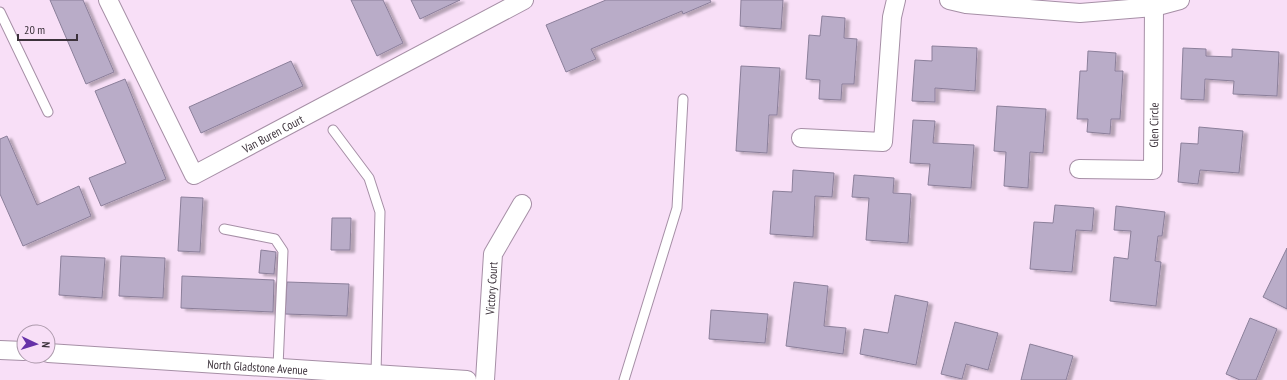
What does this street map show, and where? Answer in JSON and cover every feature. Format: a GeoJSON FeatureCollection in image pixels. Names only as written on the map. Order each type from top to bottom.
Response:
{"type":"FeatureCollection","features":[{"type":"Feature","properties":{"kind":"street","name":"Van Buren Court"},"geometry":{"type":"LineString","coordinates":[[108,0],[194,175],[524,0]]}},
{"type":"Feature","properties":{"kind":"street"},"geometry":{"type":"LineString","coordinates":[[801,138],[883,142],[892,17],[896,0]]}},
{"type":"Feature","properties":{"kind":"street"},"geometry":{"type":"LineString","coordinates":[[949,0],[966,4],[1043,5],[1080,13],[1154,7],[1180,0]]}},
{"type":"Feature","properties":{"kind":"street","name":"Glen Circle"},"geometry":{"type":"LineString","coordinates":[[1079,169],[1153,170],[1154,7]]}},
{"type":"Feature","properties":{"kind":"street","name":"Victory Court"},"geometry":{"type":"LineString","coordinates":[[485,380],[492,254],[522,204]]}},
{"type":"Feature","properties":{"kind":"street"},"geometry":{"type":"LineString","coordinates":[[0,350],[16,351]]}},
{"type":"Feature","properties":{"kind":"street","name":"North Gladstone Avenue"},"geometry":{"type":"LineString","coordinates":[[56,353],[468,380]]}},
{"type":"Feature","properties":{"kind":"lane"},"geometry":{"type":"LineString","coordinates":[[0,12],[48,112]]}},
{"type":"Feature","properties":{"kind":"lane"},"geometry":{"type":"LineString","coordinates":[[624,380],[677,208],[683,99]]}},
{"type":"Feature","properties":{"kind":"lane"},"geometry":{"type":"LineString","coordinates":[[333,130],[369,178],[380,212],[376,374]]}},
{"type":"Feature","properties":{"kind":"lane"},"geometry":{"type":"LineString","coordinates":[[224,229],[275,239],[283,251],[278,367]]}},
{"type":"Feature","properties":{"kind":"building"},"geometry":{"type":"Polygon","coordinates":[[[50,0],[83,0],[114,72],[86,84],[50,0]]]}},
{"type":"Feature","properties":{"kind":"building"},"geometry":{"type":"Polygon","coordinates":[[[351,0],[383,0],[403,43],[377,56],[351,0]]]}},
{"type":"Feature","properties":{"kind":"building"},"geometry":{"type":"Polygon","coordinates":[[[411,0],[460,0],[420,19],[411,0]]]}},
{"type":"Feature","properties":{"kind":"building"},"geometry":{"type":"Polygon","coordinates":[[[606,0],[710,0],[711,2],[683,14],[682,11],[591,49],[596,59],[566,72],[546,25],[606,0]]]}},
{"type":"Feature","properties":{"kind":"building"},"geometry":{"type":"Polygon","coordinates":[[[741,0],[783,0],[781,29],[740,26],[741,0]]]}},
{"type":"Feature","properties":{"kind":"building"},"geometry":{"type":"Polygon","coordinates":[[[822,16],[845,18],[844,38],[857,39],[854,84],[842,84],[841,100],[819,99],[820,80],[806,79],[809,35],[820,36],[822,16]]]}},
{"type":"Feature","properties":{"kind":"building"},"geometry":{"type":"Polygon","coordinates":[[[932,46],[977,48],[975,91],[935,88],[935,102],[912,101],[915,60],[932,61],[932,46]]]}},
{"type":"Feature","properties":{"kind":"building"},"geometry":{"type":"Polygon","coordinates":[[[1183,48],[1206,49],[1206,56],[1232,57],[1232,49],[1279,52],[1277,96],[1233,94],[1234,81],[1205,79],[1204,100],[1181,99],[1183,48]]]}},
{"type":"Feature","properties":{"kind":"building"},"geometry":{"type":"Polygon","coordinates":[[[1088,51],[1116,53],[1115,71],[1123,71],[1120,119],[1111,119],[1110,134],[1087,132],[1088,119],[1077,119],[1080,71],[1087,71],[1088,51]]]}},
{"type":"Feature","properties":{"kind":"building"},"geometry":{"type":"Polygon","coordinates":[[[291,61],[303,86],[201,133],[189,107],[291,61]]]}},
{"type":"Feature","properties":{"kind":"building"},"geometry":{"type":"Polygon","coordinates":[[[741,66],[780,68],[777,115],[769,115],[767,153],[736,151],[741,66]]]}},
{"type":"Feature","properties":{"kind":"building"},"geometry":{"type":"Polygon","coordinates":[[[125,79],[166,179],[101,206],[89,178],[126,163],[95,91],[125,79]]]}},
{"type":"Feature","properties":{"kind":"building"},"geometry":{"type":"Polygon","coordinates":[[[997,106],[1046,109],[1043,153],[1030,152],[1028,188],[1004,186],[1006,152],[994,151],[997,106]]]}},
{"type":"Feature","properties":{"kind":"building"},"geometry":{"type":"Polygon","coordinates":[[[913,120],[935,121],[933,143],[974,145],[971,188],[928,185],[930,164],[910,163],[913,120]]]}},
{"type":"Feature","properties":{"kind":"building"},"geometry":{"type":"Polygon","coordinates":[[[1199,127],[1243,131],[1239,173],[1200,170],[1198,184],[1178,182],[1181,143],[1198,144],[1199,127]]]}},
{"type":"Feature","properties":{"kind":"building"},"geometry":{"type":"Polygon","coordinates":[[[7,136],[37,205],[79,186],[91,216],[23,246],[0,194],[0,139],[7,136]]]}},
{"type":"Feature","properties":{"kind":"building"},"geometry":{"type":"Polygon","coordinates":[[[793,170],[834,173],[832,197],[815,196],[813,237],[770,234],[773,191],[792,192],[793,170]]]}},
{"type":"Feature","properties":{"kind":"building"},"geometry":{"type":"Polygon","coordinates":[[[854,175],[894,178],[893,193],[911,194],[908,243],[866,240],[869,198],[852,197],[854,175]]]}},
{"type":"Feature","properties":{"kind":"building"},"geometry":{"type":"Polygon","coordinates":[[[181,197],[203,198],[200,252],[178,251],[181,197]]]}},
{"type":"Feature","properties":{"kind":"building"},"geometry":{"type":"Polygon","coordinates":[[[1055,205],[1094,208],[1092,231],[1076,230],[1072,272],[1030,269],[1034,222],[1053,223],[1055,205]]]}},
{"type":"Feature","properties":{"kind":"building"},"geometry":{"type":"Polygon","coordinates":[[[1116,206],[1165,212],[1162,236],[1158,236],[1155,261],[1161,262],[1156,306],[1110,301],[1114,257],[1128,259],[1131,231],[1114,230],[1116,206]]]}},
{"type":"Feature","properties":{"kind":"building"},"geometry":{"type":"Polygon","coordinates":[[[332,218],[351,218],[350,250],[331,250],[332,218]]]}},
{"type":"Feature","properties":{"kind":"building"},"geometry":{"type":"Polygon","coordinates":[[[1287,248],[1287,309],[1263,297],[1287,248]]]}},
{"type":"Feature","properties":{"kind":"building"},"geometry":{"type":"Polygon","coordinates":[[[261,250],[276,252],[274,274],[259,273],[261,250]]]}},
{"type":"Feature","properties":{"kind":"building"},"geometry":{"type":"Polygon","coordinates":[[[61,256],[105,258],[102,298],[59,295],[61,256]]]}},
{"type":"Feature","properties":{"kind":"building"},"geometry":{"type":"Polygon","coordinates":[[[121,256],[165,258],[163,298],[119,296],[121,256]]]}},
{"type":"Feature","properties":{"kind":"building"},"geometry":{"type":"Polygon","coordinates":[[[182,276],[274,280],[273,312],[181,308],[182,276]]]}},
{"type":"Feature","properties":{"kind":"building"},"geometry":{"type":"Polygon","coordinates":[[[287,282],[349,284],[347,316],[285,314],[287,282]]]}},
{"type":"Feature","properties":{"kind":"building"},"geometry":{"type":"Polygon","coordinates":[[[794,282],[828,286],[824,326],[846,328],[843,354],[786,346],[794,282]]]}},
{"type":"Feature","properties":{"kind":"building"},"geometry":{"type":"Polygon","coordinates":[[[895,295],[928,302],[916,365],[860,354],[864,329],[888,333],[895,295]]]}},
{"type":"Feature","properties":{"kind":"building"},"geometry":{"type":"Polygon","coordinates":[[[711,310],[768,314],[765,343],[709,339],[711,310]]]}},
{"type":"Feature","properties":{"kind":"building"},"geometry":{"type":"Polygon","coordinates":[[[1250,318],[1277,329],[1256,380],[1240,380],[1226,374],[1250,318]]]}},
{"type":"Feature","properties":{"kind":"building"},"geometry":{"type":"Polygon","coordinates":[[[955,322],[998,333],[988,370],[966,364],[962,379],[941,374],[955,322]]]}},
{"type":"Feature","properties":{"kind":"building"},"geometry":{"type":"Polygon","coordinates":[[[1030,344],[1073,356],[1066,380],[1021,380],[1030,344]]]}}]}
